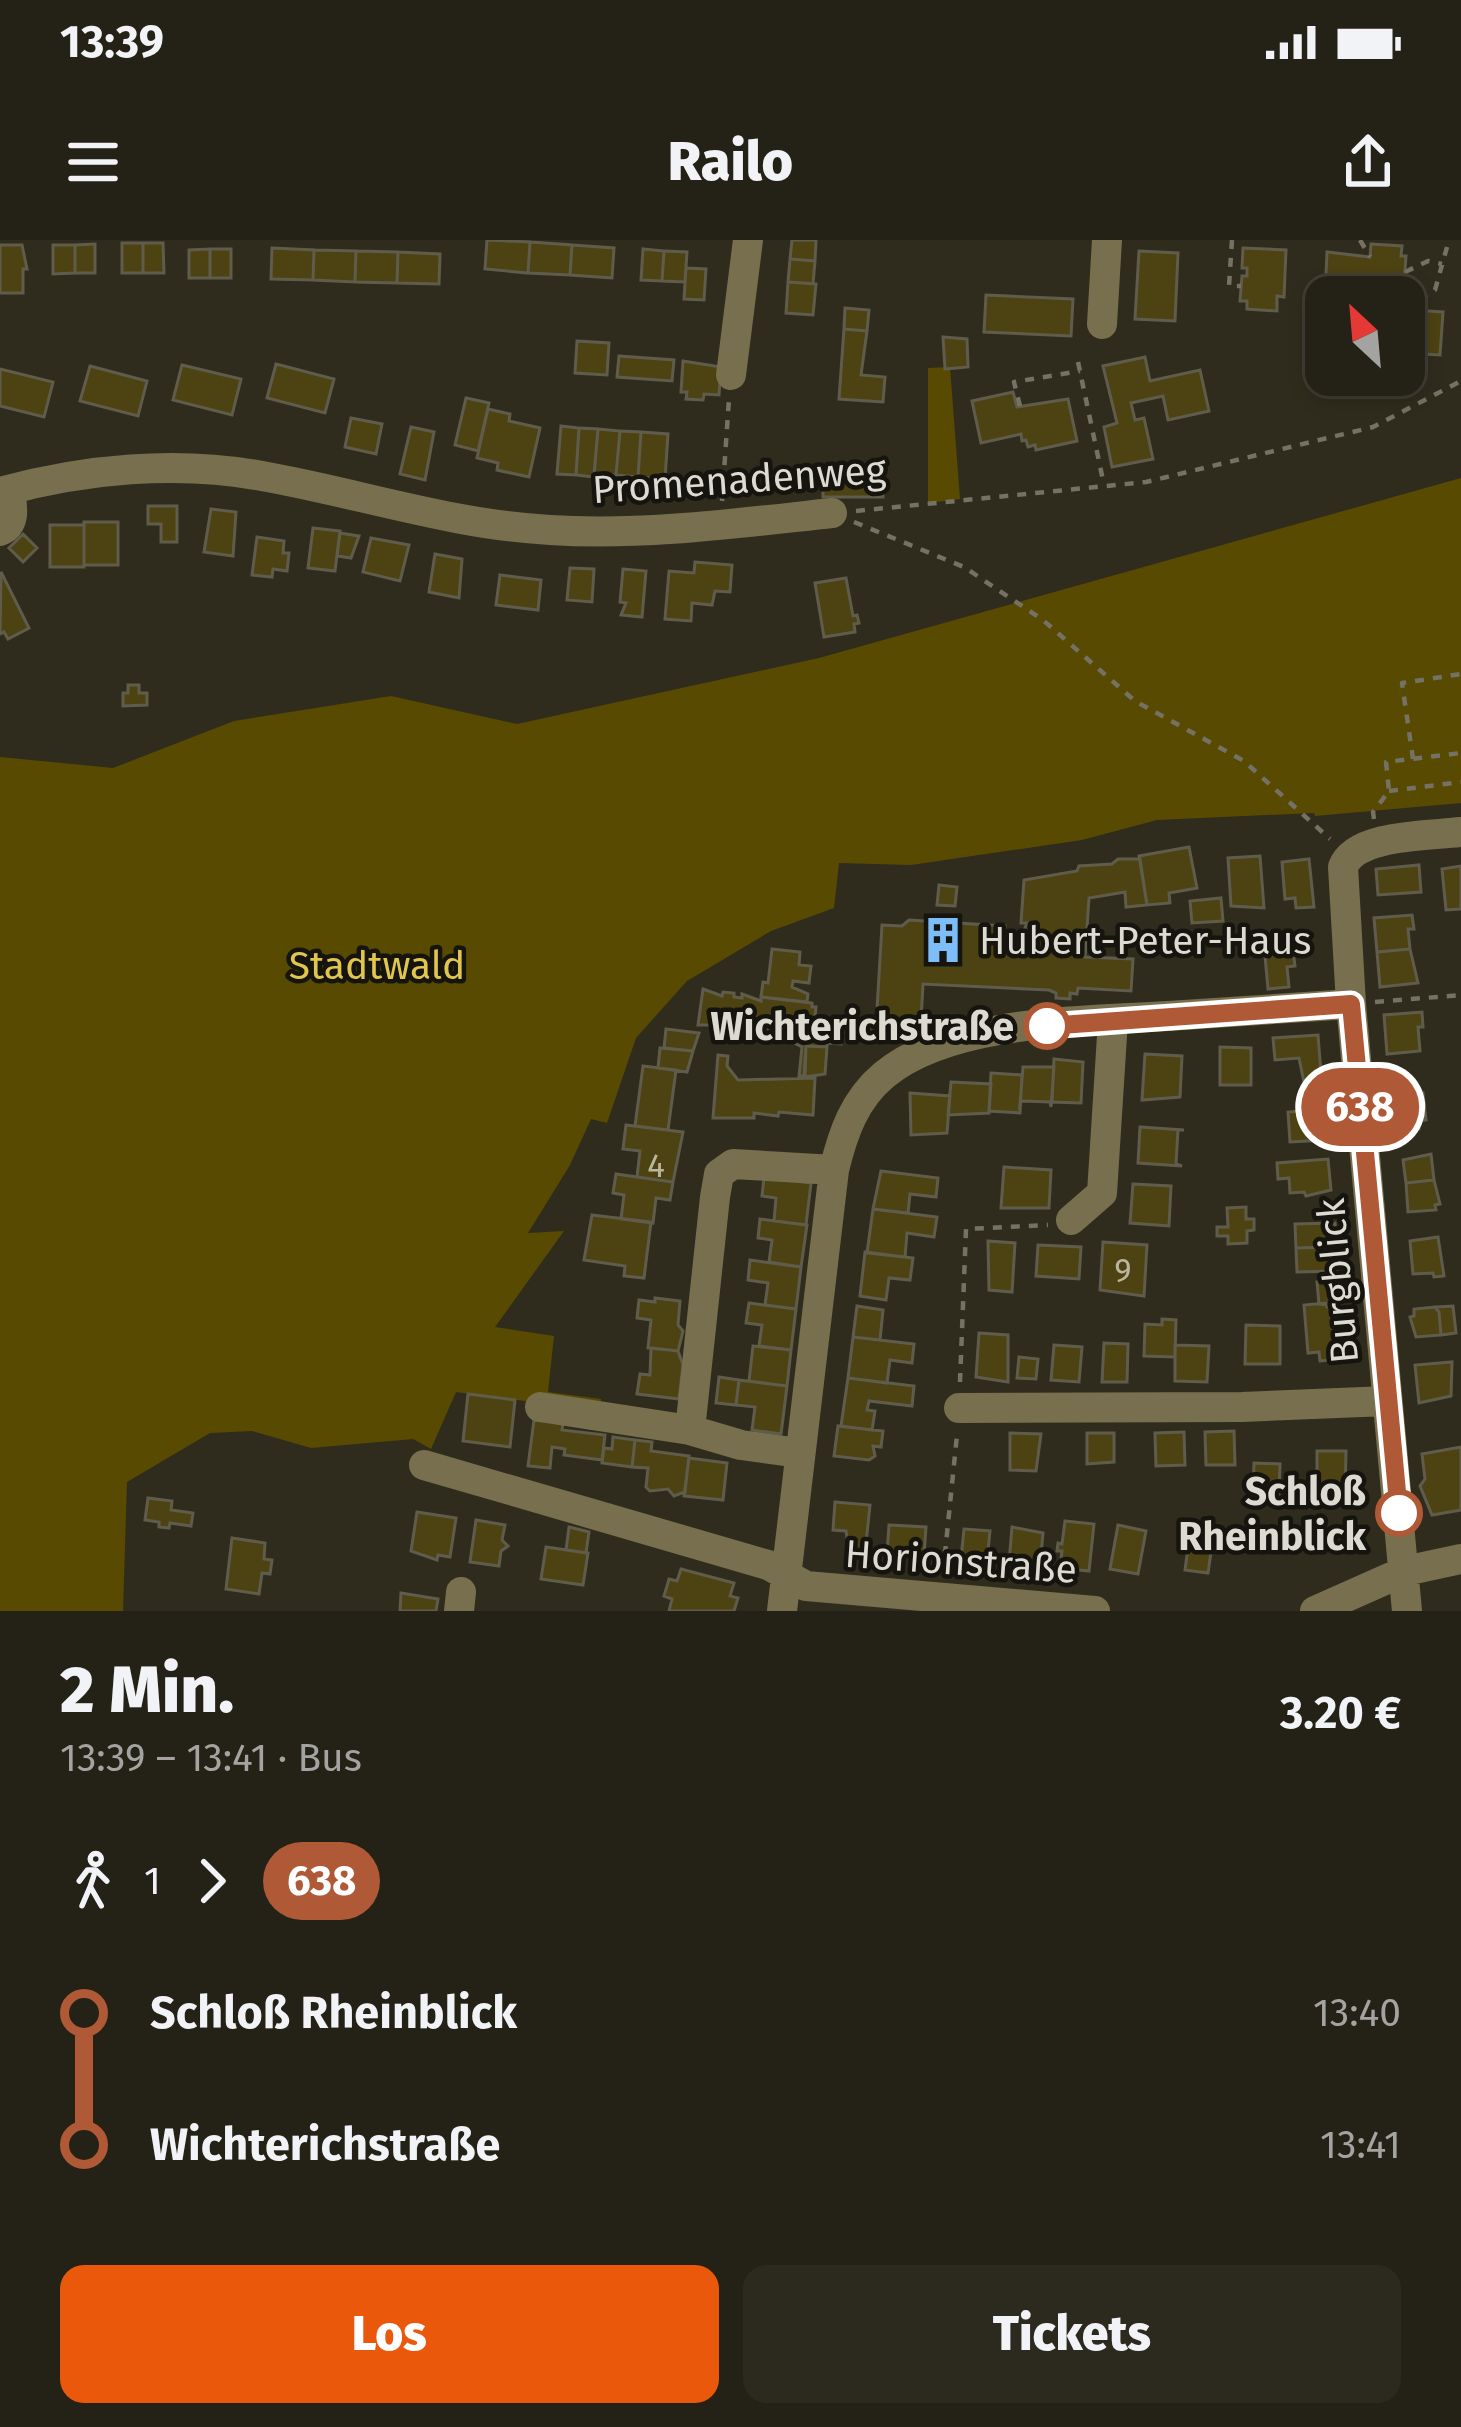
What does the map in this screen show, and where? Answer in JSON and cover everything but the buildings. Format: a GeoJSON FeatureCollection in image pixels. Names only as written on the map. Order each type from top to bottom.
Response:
{"type":"FeatureCollection","features":[{"type":"Feature","properties":{"kind":"street"},"geometry":{"type":"LineString","coordinates":[[731,375],[748,240]]}},
{"type":"Feature","properties":{"kind":"street"},"geometry":{"type":"LineString","coordinates":[[1102,324],[1107,240]]}},
{"type":"Feature","properties":{"kind":"street","name":"Promenadenweg"},"geometry":{"type":"LineString","coordinates":[[0,532],[13,517],[5,491],[110,471],[194,469],[258,475],[482,522],[549,530],[721,525],[832,513]]}},
{"type":"Feature","properties":{"kind":"street"},"geometry":{"type":"LineString","coordinates":[[1345,861],[1363,845],[1461,832]]}},
{"type":"Feature","properties":{"kind":"street","name":"Burgblick"},"geometry":{"type":"LineString","coordinates":[[1345,861],[1351,1004],[1407,1611]]}},
{"type":"Feature","properties":{"kind":"street"},"geometry":{"type":"LineString","coordinates":[[424,1465],[768,1564],[788,1576],[834,1170],[843,1130],[865,1094],[887,1072],[921,1053],[995,1032],[1113,1019],[1351,1004]]}},
{"type":"Feature","properties":{"kind":"street"},"geometry":{"type":"LineString","coordinates":[[1061,1222],[1102,1193],[1113,1019]]}},
{"type":"Feature","properties":{"kind":"street"},"geometry":{"type":"LineString","coordinates":[[691,1430],[718,1174],[733,1164],[834,1170]]}},
{"type":"Feature","properties":{"kind":"street","name":"Burgblick"},"geometry":{"type":"LineString","coordinates":[[958,1408],[1242,1407],[1387,1400]]}},
{"type":"Feature","properties":{"kind":"street"},"geometry":{"type":"LineString","coordinates":[[540,1407],[691,1430],[741,1445],[799,1453]]}},
{"type":"Feature","properties":{"kind":"street"},"geometry":{"type":"LineString","coordinates":[[1316,1611],[1405,1571],[1461,1559]]}},
{"type":"Feature","properties":{"kind":"street","name":"Horionstraße"},"geometry":{"type":"LineString","coordinates":[[782,1611],[788,1576],[824,1590],[1095,1611]]}},
{"type":"Feature","properties":{"kind":"path"},"geometry":{"type":"LineString","coordinates":[[1232,240],[1229,286],[1241,286]]}},
{"type":"Feature","properties":{"kind":"path"},"geometry":{"type":"LineString","coordinates":[[1360,240],[1370,257]]}},
{"type":"Feature","properties":{"kind":"path"},"geometry":{"type":"LineString","coordinates":[[1425,296],[1435,290],[1449,240]]}},
{"type":"Feature","properties":{"kind":"path"},"geometry":{"type":"LineString","coordinates":[[1405,272],[1428,261],[1442,264]]}},
{"type":"Feature","properties":{"kind":"path"},"geometry":{"type":"LineString","coordinates":[[1078,362],[1105,487]]}},
{"type":"Feature","properties":{"kind":"path"},"geometry":{"type":"LineString","coordinates":[[1020,406],[1014,382],[1080,371]]}},
{"type":"Feature","properties":{"kind":"path"},"geometry":{"type":"LineString","coordinates":[[721,525],[731,375]]}},
{"type":"Feature","properties":{"kind":"path","name":"Promenadenweg"},"geometry":{"type":"LineString","coordinates":[[832,513],[1146,482],[1373,427],[1461,381]]}},
{"type":"Feature","properties":{"kind":"path"},"geometry":{"type":"LineString","coordinates":[[832,513],[964,567],[1042,620],[1135,701],[1244,760],[1345,861]]}},
{"type":"Feature","properties":{"kind":"path"},"geometry":{"type":"LineString","coordinates":[[1413,759],[1402,683],[1461,674]]}},
{"type":"Feature","properties":{"kind":"path"},"geometry":{"type":"LineString","coordinates":[[1378,843],[1373,812],[1389,791],[1386,762],[1461,753]]}},
{"type":"Feature","properties":{"kind":"path"},"geometry":{"type":"LineString","coordinates":[[1389,791],[1461,782]]}},
{"type":"Feature","properties":{"kind":"path"},"geometry":{"type":"LineString","coordinates":[[1351,1004],[1461,995]]}},
{"type":"Feature","properties":{"kind":"path"},"geometry":{"type":"LineString","coordinates":[[940,1597],[958,1408],[966,1229],[1061,1222]]}},
{"type":"Feature","properties":{"kind":"green space"},"geometry":{"type":"Polygon","coordinates":[[[950,367],[960,499],[928,503],[928,368],[950,367]]]}},
{"type":"Feature","properties":{"kind":"green space","name":"Stadtwald"},"geometry":{"type":"Polygon","coordinates":[[[1461,478],[1461,803],[1315,816],[1157,820],[1082,840],[911,865],[839,863],[834,908],[771,931],[687,981],[636,1038],[607,1123],[591,1119],[570,1165],[528,1233],[564,1231],[495,1327],[554,1336],[548,1392],[601,1399],[601,1411],[456,1392],[431,1449],[413,1439],[311,1448],[252,1431],[210,1433],[127,1482],[123,1611],[0,1611],[0,757],[113,768],[234,721],[391,696],[517,724],[819,658],[1461,478]]]}},
{"type":"Feature","properties":{"kind":"bus line","name":"638"},"geometry":{"type":"LineString","coordinates":[[1047,1026],[1351,1004],[1399,1513]]}},
{"type":"Feature","properties":{"kind":"place","name":"Hubert-Peter-Haus"},"geometry":{"type":"Point","coordinates":[943,940]}},
{"type":"Feature","properties":{"kind":"place","name":"Wichterichstraße"},"geometry":{"type":"Point","coordinates":[1047,1026]}},
{"type":"Feature","properties":{"kind":"place","name":"Schloß Rheinblick"},"geometry":{"type":"Point","coordinates":[1399,1513]}}]}
